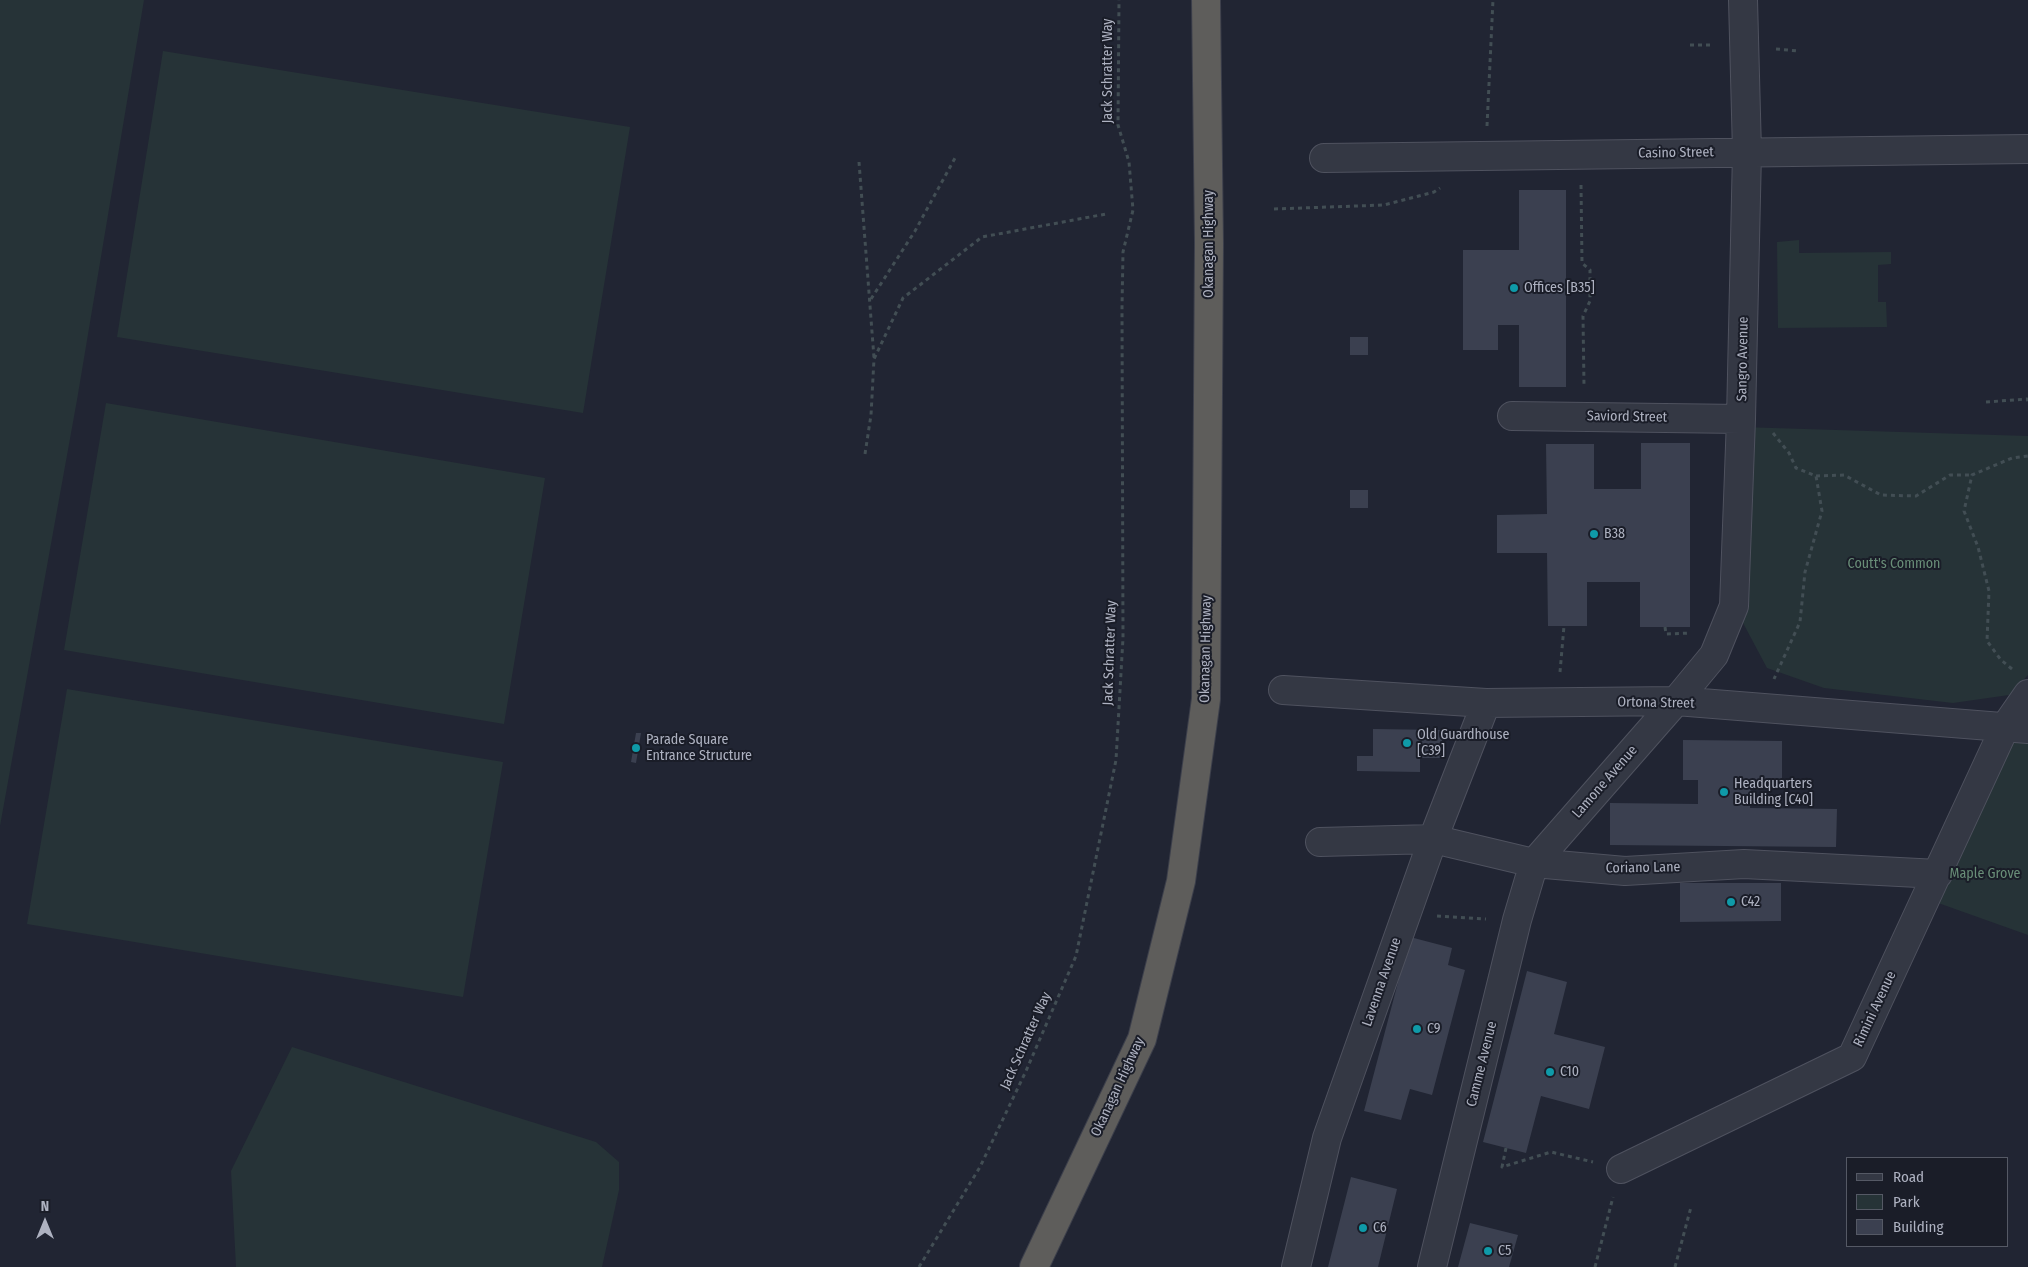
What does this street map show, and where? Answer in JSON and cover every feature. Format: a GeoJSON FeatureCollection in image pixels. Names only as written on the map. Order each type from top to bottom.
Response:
{"type":"FeatureCollection","features":[{"type":"Feature","properties":{"kind":"highway","name":"Okanagan Highway"},"geometry":{"type":"LineString","coordinates":[[1034,1267],[1142,1039],[1181,881],[1206,699],[1209,243],[1206,0]]}},
{"type":"Feature","properties":{"kind":"street","name":"Sangro Avenue"},"geometry":{"type":"LineString","coordinates":[[1676,701],[1714,654],[1734,606],[1741,423],[1747,152],[1743,0]]}},
{"type":"Feature","properties":{"kind":"street","name":"Casino Street"},"geometry":{"type":"LineString","coordinates":[[1324,158],[2028,149]]}},
{"type":"Feature","properties":{"kind":"street","name":"Saviord Street"},"geometry":{"type":"LineString","coordinates":[[1512,416],[1741,423]]}},
{"type":"Feature","properties":{"kind":"street","name":"Ortona Street"},"geometry":{"type":"LineString","coordinates":[[1283,690],[1486,703],[1676,701],[2017,728]]}},
{"type":"Feature","properties":{"kind":"street","name":"Rimini Avenue"},"geometry":{"type":"LineString","coordinates":[[1621,1169],[1852,1057],[1938,874],[2017,728],[2028,694]]}},
{"type":"Feature","properties":{"kind":"street","name":"Lamone Avenue"},"geometry":{"type":"LineString","coordinates":[[1534,863],[1676,701]]}},
{"type":"Feature","properties":{"kind":"street","name":"Lavenna Avenue"},"geometry":{"type":"LineString","coordinates":[[1296,1267],[1327,1138],[1432,839],[1486,703]]}},
{"type":"Feature","properties":{"kind":"street","name":"Coriano Lane"},"geometry":{"type":"LineString","coordinates":[[1320,842],[1432,839],[1534,863],[1625,871],[1744,864],[1938,874]]}},
{"type":"Feature","properties":{"kind":"street","name":"Camme Avenue"},"geometry":{"type":"LineString","coordinates":[[1432,1267],[1516,920],[1534,863]]}},
{"type":"Feature","properties":{"kind":"path","name":"Jack Schratter Way"},"geometry":{"type":"LineString","coordinates":[[919,1267],[980,1166],[1026,1071],[1076,956],[1116,760],[1123,638],[1123,252],[1133,210],[1129,162],[1118,125],[1119,0]]}},
{"type":"Feature","properties":{"kind":"path"},"geometry":{"type":"LineString","coordinates":[[1486,156],[1493,0]]}},
{"type":"Feature","properties":{"kind":"path"},"geometry":{"type":"LineString","coordinates":[[1581,154],[1582,263],[1590,270],[1590,301],[1583,316],[1584,417]]}},
{"type":"Feature","properties":{"kind":"path"},"geometry":{"type":"LineString","coordinates":[[871,300],[915,231],[956,158]]}},
{"type":"Feature","properties":{"kind":"path"},"geometry":{"type":"LineString","coordinates":[[859,162],[874,359],[871,415],[865,454]]}},
{"type":"Feature","properties":{"kind":"path"},"geometry":{"type":"LineString","coordinates":[[1274,209],[1384,205],[1434,192],[1441,187]]}},
{"type":"Feature","properties":{"kind":"path"},"geometry":{"type":"LineString","coordinates":[[874,359],[903,298],[982,236],[1106,214]]}},
{"type":"Feature","properties":{"kind":"path"},"geometry":{"type":"LineString","coordinates":[[1986,402],[2027,399],[2028,401]]}},
{"type":"Feature","properties":{"kind":"path"},"geometry":{"type":"LineString","coordinates":[[1741,423],[1766,425],[1789,453],[1796,468],[1816,476],[1844,475],[1881,495],[1916,496],[1950,475],[1972,475],[2012,458],[2028,456]]}},
{"type":"Feature","properties":{"kind":"path"},"geometry":{"type":"LineString","coordinates":[[1972,475],[1964,511],[1978,548],[1989,591],[1987,641],[2001,660],[2014,671]]}},
{"type":"Feature","properties":{"kind":"path"},"geometry":{"type":"LineString","coordinates":[[1761,708],[1800,622],[1805,572],[1822,511],[1816,476]]}},
{"type":"Feature","properties":{"kind":"path"},"geometry":{"type":"LineString","coordinates":[[1558,703],[1564,626]]}},
{"type":"Feature","properties":{"kind":"path"},"geometry":{"type":"LineString","coordinates":[[1432,916],[1516,920]]}},
{"type":"Feature","properties":{"kind":"path"},"geometry":{"type":"LineString","coordinates":[[1506,1148],[1502,1167],[1551,1152],[1621,1169],[1595,1267]]}},
{"type":"Feature","properties":{"kind":"path"},"geometry":{"type":"LineString","coordinates":[[1675,1267],[1691,1207]]}},
{"type":"Feature","properties":{"kind":"green space"},"geometry":{"type":"Polygon","coordinates":[[[0,0],[144,0],[77,400],[0,826],[0,0]]]}},
{"type":"Feature","properties":{"kind":"green space"},"geometry":{"type":"Polygon","coordinates":[[[163,51],[630,127],[583,413],[117,337],[163,51]]]}},
{"type":"Feature","properties":{"kind":"green space"},"geometry":{"type":"Polygon","coordinates":[[[1799,240],[1799,253],[1891,252],[1891,264],[1878,265],[1878,302],[1886,302],[1887,327],[1778,328],[1777,242],[1799,240]]]}},
{"type":"Feature","properties":{"kind":"green space"},"geometry":{"type":"Polygon","coordinates":[[[106,403],[545,478],[504,724],[64,650],[106,403]]]}},
{"type":"Feature","properties":{"kind":"green space","name":"Coutt's Common"},"geometry":{"type":"Polygon","coordinates":[[[1741,427],[2028,436],[2028,675],[2009,695],[1953,703],[1824,688],[1767,668],[1734,606],[1741,427]]]}},
{"type":"Feature","properties":{"kind":"green space"},"geometry":{"type":"Polygon","coordinates":[[[67,689],[503,762],[463,997],[27,924],[67,689]]]}},
{"type":"Feature","properties":{"kind":"green space","name":"Maple Grove"},"geometry":{"type":"Polygon","coordinates":[[[2005,727],[2028,729],[2028,935],[1927,899],[2005,727]]]}},
{"type":"Feature","properties":{"kind":"green space"},"geometry":{"type":"Polygon","coordinates":[[[292,1047],[596,1142],[619,1162],[619,1190],[602,1267],[236,1267],[231,1171],[292,1047]]]}},
{"type":"Feature","properties":{"kind":"building","name":"Offices [B35]"},"geometry":{"type":"Polygon","coordinates":[[[1519,190],[1566,190],[1566,387],[1519,387],[1519,325],[1498,325],[1498,350],[1463,350],[1463,250],[1519,250],[1519,190]]]}},
{"type":"Feature","properties":{"kind":"building"},"geometry":{"type":"Polygon","coordinates":[[[1350,337],[1368,337],[1368,355],[1350,355],[1350,337]]]}},
{"type":"Feature","properties":{"kind":"building","name":"B38"},"geometry":{"type":"Polygon","coordinates":[[[1641,443],[1690,443],[1690,627],[1640,627],[1640,582],[1587,582],[1587,626],[1548,626],[1547,553],[1497,553],[1497,515],[1547,514],[1546,444],[1594,444],[1594,489],[1641,489],[1641,443]]]}},
{"type":"Feature","properties":{"kind":"building"},"geometry":{"type":"Polygon","coordinates":[[[1350,490],[1368,490],[1368,508],[1350,508],[1350,490]]]}},
{"type":"Feature","properties":{"kind":"building","name":"Old Guardhouse [C39]"},"geometry":{"type":"Polygon","coordinates":[[[1373,729],[1442,730],[1442,758],[1420,758],[1420,772],[1357,771],[1357,756],[1373,756],[1373,729]]]}},
{"type":"Feature","properties":{"kind":"building","name":"Parade Square Entrance Structure"},"geometry":{"type":"Polygon","coordinates":[[[636,733],[641,733],[636,763],[631,762],[636,733]]]}},
{"type":"Feature","properties":{"kind":"building","name":"Headquarters Building [C40]"},"geometry":{"type":"Polygon","coordinates":[[[1683,740],[1782,741],[1782,781],[1751,780],[1750,808],[1837,809],[1836,847],[1610,845],[1610,803],[1698,804],[1698,780],[1683,780],[1683,740]]]}},
{"type":"Feature","properties":{"kind":"building","name":"C42"},"geometry":{"type":"Polygon","coordinates":[[[1680,883],[1781,883],[1781,921],[1680,922],[1680,883]]]}},
{"type":"Feature","properties":{"kind":"building","name":"C9"},"geometry":{"type":"Polygon","coordinates":[[[1410,937],[1452,948],[1448,965],[1465,970],[1432,1095],[1410,1089],[1401,1120],[1364,1111],[1410,937]]]}},
{"type":"Feature","properties":{"kind":"building","name":"C10"},"geometry":{"type":"Polygon","coordinates":[[[1527,971],[1567,982],[1554,1034],[1605,1047],[1589,1109],[1541,1096],[1526,1153],[1483,1142],[1527,971]]]}},
{"type":"Feature","properties":{"kind":"building","name":"C6"},"geometry":{"type":"Polygon","coordinates":[[[1351,1177],[1397,1189],[1378,1267],[1328,1267],[1351,1177]]]}},
{"type":"Feature","properties":{"kind":"building","name":"C5"},"geometry":{"type":"Polygon","coordinates":[[[1470,1223],[1518,1235],[1509,1267],[1458,1267],[1470,1223]]]}},
{"type":"Feature","properties":{"kind":"place","name":"Offices [B35]"},"geometry":{"type":"Point","coordinates":[1514,288]}},
{"type":"Feature","properties":{"kind":"place","name":"B38"},"geometry":{"type":"Point","coordinates":[1594,534]}},
{"type":"Feature","properties":{"kind":"place","name":"Old Guardhouse [C39]"},"geometry":{"type":"Point","coordinates":[1407,743]}},
{"type":"Feature","properties":{"kind":"place","name":"Parade Square Entrance Structure"},"geometry":{"type":"Point","coordinates":[636,748]}},
{"type":"Feature","properties":{"kind":"place","name":"Headquarters Building [C40]"},"geometry":{"type":"Point","coordinates":[1724,792]}},
{"type":"Feature","properties":{"kind":"place","name":"C42"},"geometry":{"type":"Point","coordinates":[1731,902]}},
{"type":"Feature","properties":{"kind":"place","name":"C9"},"geometry":{"type":"Point","coordinates":[1417,1029]}},
{"type":"Feature","properties":{"kind":"place","name":"C10"},"geometry":{"type":"Point","coordinates":[1550,1072]}},
{"type":"Feature","properties":{"kind":"place","name":"C6"},"geometry":{"type":"Point","coordinates":[1363,1228]}},
{"type":"Feature","properties":{"kind":"place","name":"C5"},"geometry":{"type":"Point","coordinates":[1488,1251]}}]}
